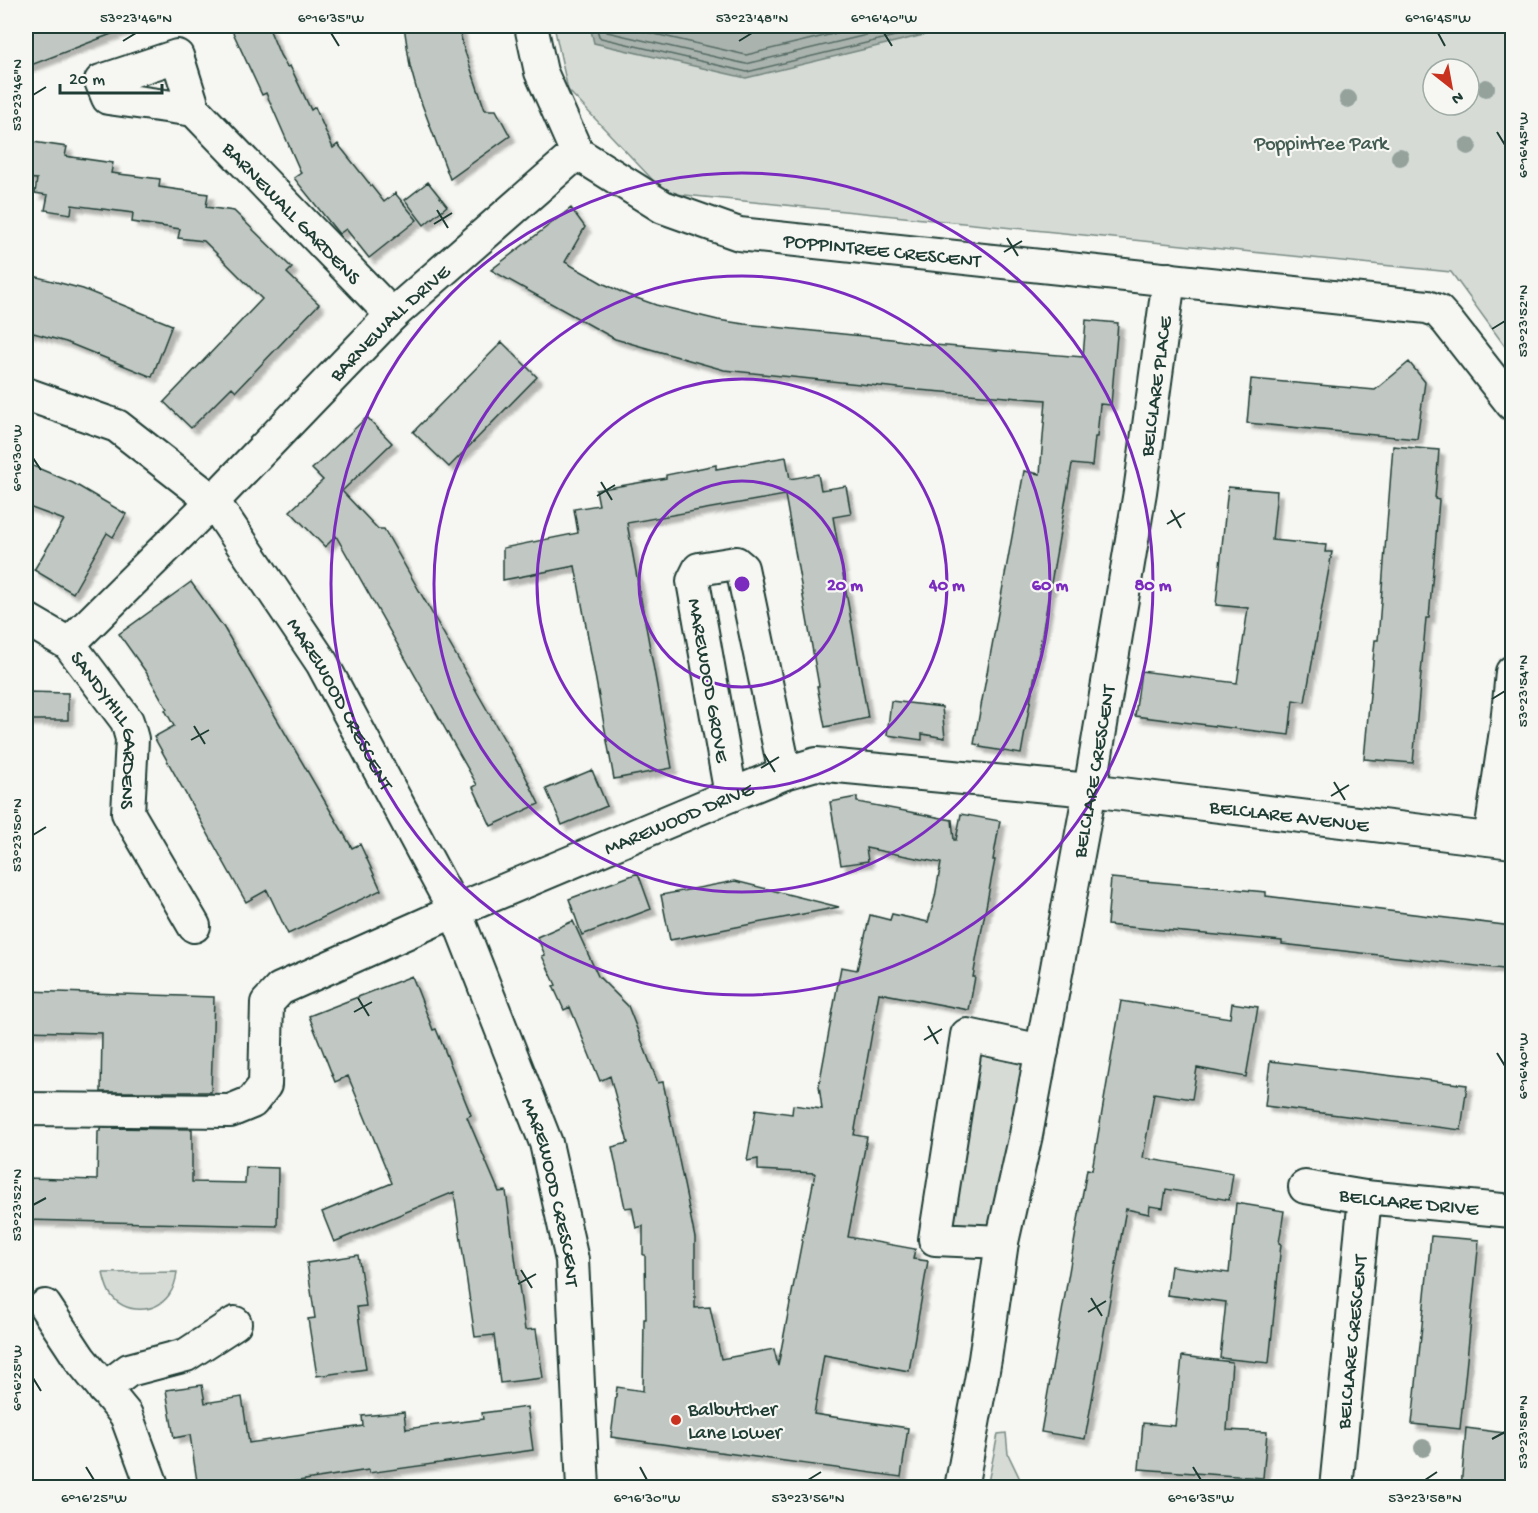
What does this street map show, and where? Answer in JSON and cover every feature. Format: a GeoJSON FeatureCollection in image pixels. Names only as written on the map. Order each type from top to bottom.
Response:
{"type":"FeatureCollection","features":[{"type":"Feature","properties":{"kind":"street"},"geometry":{"type":"LineString","coordinates":[[531,26],[541,72],[577,153]]}},
{"type":"Feature","properties":{"kind":"street","name":"BARNEWALL GARDENS"},"geometry":{"type":"LineString","coordinates":[[194,110],[392,315]]}},
{"type":"Feature","properties":{"kind":"street","name":"POPPINTREE CRESCENT"},"geometry":{"type":"LineString","coordinates":[[577,153],[663,207],[739,234],[1427,307],[1438,311],[1447,321],[1512,404]]}},
{"type":"Feature","properties":{"kind":"street","name":"BARNEWALL DRIVE"},"geometry":{"type":"LineString","coordinates":[[213,501],[392,315],[577,153]]}},
{"type":"Feature","properties":{"kind":"street","name":"BELCLARE PLACE"},"geometry":{"type":"LineString","coordinates":[[1140,492],[1169,279]]}},
{"type":"Feature","properties":{"kind":"street","name":"MAREWOOD CRESCENT"},"geometry":{"type":"LineString","coordinates":[[26,394],[117,426],[213,501],[322,663],[455,911],[546,1143],[572,1260],[582,1488]]}},
{"type":"Feature","properties":{"kind":"street","name":"BELCLARE CRESCENT"},"geometry":{"type":"LineString","coordinates":[[961,1488],[985,1359],[1002,1242],[1026,1135],[1090,790],[1140,492]]}},
{"type":"Feature","properties":{"kind":"street"},"geometry":{"type":"LineString","coordinates":[[69,644],[213,501]]}},
{"type":"Feature","properties":{"kind":"street","name":"MAREWOOD GROVE"},"geometry":{"type":"LineString","coordinates":[[730,795],[693,580],[699,569],[736,563],[742,568],[785,772]]}},
{"type":"Feature","properties":{"kind":"street","name":"SANDYHILL GARDENS"},"geometry":{"type":"LineString","coordinates":[[26,619],[69,644],[127,722],[132,739],[128,813],[194,926]]}},
{"type":"Feature","properties":{"kind":"street","name":"BELCLARE AVENUE"},"geometry":{"type":"LineString","coordinates":[[1090,790],[1501,841],[1512,672]]}},
{"type":"Feature","properties":{"kind":"street","name":"MAREWOOD DRIVE"},"geometry":{"type":"LineString","coordinates":[[455,911],[785,772],[816,764],[1090,790]]}},
{"type":"Feature","properties":{"kind":"street"},"geometry":{"type":"LineString","coordinates":[[26,1109],[230,1111],[252,1102],[265,1085],[267,1003],[280,988],[455,911]]}},
{"type":"Feature","properties":{"kind":"street"},"geometry":{"type":"LineString","coordinates":[[1002,1242],[935,1239],[967,1035],[1042,1051]]}},
{"type":"Feature","properties":{"kind":"street","name":"BELCLARE DRIVE"},"geometry":{"type":"LineString","coordinates":[[1305,1188],[1365,1197],[1512,1211]]}},
{"type":"Feature","properties":{"kind":"street","name":"BELCLARE CRESCENT"},"geometry":{"type":"LineString","coordinates":[[1336,1488],[1365,1197]]}},
{"type":"Feature","properties":{"kind":"street"},"geometry":{"type":"LineString","coordinates":[[45,1306],[80,1359],[126,1415],[153,1488]]}},
{"type":"Feature","properties":{"kind":"street"},"geometry":{"type":"LineString","coordinates":[[105,1389],[129,1370],[186,1355],[235,1323]]}},
{"type":"Feature","properties":{"kind":"green space","name":"Poppintree Park"},"geometry":{"type":"Polygon","coordinates":[[[554,26],[1512,26],[1512,356],[1451,272],[665,193],[568,90],[554,26]]]}},
{"type":"Feature","properties":{"kind":"green space"},"geometry":{"type":"Polygon","coordinates":[[[967,1035],[1041,1051],[1004,1253],[935,1239],[967,1035]]]}},
{"type":"Feature","properties":{"kind":"green space"},"geometry":{"type":"Polygon","coordinates":[[[177,1272],[172,1290],[163,1301],[156,1306],[140,1309],[124,1306],[117,1301],[108,1290],[103,1273],[177,1272]]]}},
{"type":"Feature","properties":{"kind":"green space"},"geometry":{"type":"Polygon","coordinates":[[[1006,1433],[1008,1454],[1020,1479],[1030,1487],[987,1487],[998,1434],[1006,1433]]]}},
{"type":"Feature","properties":{"kind":"water"},"geometry":{"type":"Polygon","coordinates":[[[590,26],[961,26],[746,78],[594,43],[590,26]]]}},
{"type":"Feature","properties":{"kind":"building"},"geometry":{"type":"Polygon","coordinates":[[[26,26],[126,26],[127,28],[26,67],[26,26]]]}},
{"type":"Feature","properties":{"kind":"building"},"geometry":{"type":"Polygon","coordinates":[[[230,26],[268,26],[280,55],[287,67],[290,66],[311,110],[315,107],[333,148],[338,144],[384,202],[395,193],[417,220],[369,258],[346,229],[339,234],[294,178],[301,173],[266,93],[262,95],[230,26]]]}},
{"type":"Feature","properties":{"kind":"building"},"geometry":{"type":"Polygon","coordinates":[[[404,26],[460,26],[462,43],[485,110],[496,110],[510,136],[450,179],[417,91],[410,66],[404,26]]]}},
{"type":"Feature","properties":{"kind":"building"},"geometry":{"type":"Polygon","coordinates":[[[26,141],[67,147],[65,156],[113,163],[111,173],[160,179],[159,187],[208,194],[206,207],[234,211],[292,268],[287,273],[319,304],[236,391],[232,387],[191,428],[164,402],[262,299],[204,241],[178,238],[180,229],[132,222],[133,213],[72,205],[71,214],[45,210],[48,195],[35,193],[37,179],[26,178],[26,141]]]}},
{"type":"Feature","properties":{"kind":"building"},"geometry":{"type":"Polygon","coordinates":[[[428,182],[447,206],[424,225],[405,200],[428,182]]]}},
{"type":"Feature","properties":{"kind":"building"},"geometry":{"type":"Polygon","coordinates":[[[571,208],[585,227],[565,262],[628,295],[656,305],[718,320],[922,344],[1083,357],[1086,320],[1118,323],[1111,405],[1100,404],[1092,466],[1072,464],[1021,754],[974,744],[1024,471],[1040,474],[1046,400],[918,390],[724,370],[615,339],[491,270],[571,208]]]}},
{"type":"Feature","properties":{"kind":"building"},"geometry":{"type":"Polygon","coordinates":[[[26,274],[83,289],[172,325],[152,377],[66,342],[26,331],[26,274]]]}},
{"type":"Feature","properties":{"kind":"building"},"geometry":{"type":"Polygon","coordinates":[[[502,342],[537,377],[449,467],[413,432],[502,342]]]}},
{"type":"Feature","properties":{"kind":"building"},"geometry":{"type":"Polygon","coordinates":[[[1409,362],[1425,382],[1417,439],[1247,423],[1251,379],[1375,390],[1409,362]]]}},
{"type":"Feature","properties":{"kind":"building"},"geometry":{"type":"Polygon","coordinates":[[[367,417],[392,443],[342,491],[378,529],[384,529],[520,765],[539,804],[491,826],[473,787],[477,785],[336,536],[325,547],[290,511],[323,480],[312,469],[367,417]]]}},
{"type":"Feature","properties":{"kind":"building"},"geometry":{"type":"Polygon","coordinates":[[[1393,446],[1439,450],[1435,499],[1439,500],[1413,763],[1364,759],[1375,640],[1378,640],[1393,446]]]}},
{"type":"Feature","properties":{"kind":"building"},"geometry":{"type":"Polygon","coordinates":[[[786,457],[790,479],[818,474],[821,490],[846,486],[851,514],[833,517],[868,718],[825,727],[785,495],[627,523],[672,768],[614,779],[575,566],[503,580],[503,548],[578,533],[574,509],[599,505],[596,490],[666,478],[666,475],[716,465],[716,469],[786,457]]]}},
{"type":"Feature","properties":{"kind":"building"},"geometry":{"type":"Polygon","coordinates":[[[26,463],[73,483],[126,514],[113,537],[107,533],[73,593],[34,570],[64,520],[26,506],[26,463]]]}},
{"type":"Feature","properties":{"kind":"building"},"geometry":{"type":"Polygon","coordinates":[[[1228,487],[1277,491],[1272,540],[1326,545],[1325,552],[1332,552],[1305,702],[1293,700],[1289,735],[1135,716],[1141,671],[1237,683],[1248,608],[1216,605],[1228,487]]]}},
{"type":"Feature","properties":{"kind":"building"},"geometry":{"type":"Polygon","coordinates":[[[191,582],[224,628],[352,848],[360,844],[381,890],[288,934],[267,890],[246,902],[154,737],[174,726],[146,672],[119,634],[191,582]]]}},
{"type":"Feature","properties":{"kind":"building"},"geometry":{"type":"Polygon","coordinates":[[[26,692],[68,693],[68,720],[26,720],[26,692]]]}},
{"type":"Feature","properties":{"kind":"building"},"geometry":{"type":"Polygon","coordinates":[[[891,701],[942,707],[945,738],[922,734],[922,740],[887,735],[891,701]]]}},
{"type":"Feature","properties":{"kind":"building"},"geometry":{"type":"Polygon","coordinates":[[[592,770],[607,806],[562,825],[546,789],[592,770]]]}},
{"type":"Feature","properties":{"kind":"building"},"geometry":{"type":"Polygon","coordinates":[[[857,797],[857,802],[952,820],[954,840],[956,840],[961,814],[1000,821],[969,1010],[879,993],[854,1135],[867,1137],[848,1237],[915,1249],[913,1259],[928,1261],[909,1371],[824,1355],[814,1414],[908,1428],[901,1477],[611,1437],[617,1387],[643,1391],[644,1319],[646,1319],[643,1226],[636,1228],[632,1207],[625,1208],[612,1147],[628,1143],[610,1076],[600,1081],[570,1007],[564,1010],[553,986],[556,985],[542,956],[545,955],[537,937],[573,921],[598,976],[628,1006],[658,1083],[663,1082],[695,1238],[695,1308],[710,1307],[721,1359],[774,1349],[778,1366],[815,1173],[758,1170],[758,1159],[747,1161],[756,1109],[792,1114],[793,1105],[822,1109],[819,1085],[841,967],[857,970],[870,915],[890,920],[892,914],[928,922],[941,863],[866,848],[868,861],[841,865],[830,802],[857,797]]]}},
{"type":"Feature","properties":{"kind":"building"},"geometry":{"type":"Polygon","coordinates":[[[638,873],[651,909],[582,935],[569,899],[638,873]]]}},
{"type":"Feature","properties":{"kind":"building"},"geometry":{"type":"Polygon","coordinates":[[[1111,878],[1266,892],[1266,896],[1512,926],[1512,970],[1282,944],[1282,941],[1107,925],[1111,878]]]}},
{"type":"Feature","properties":{"kind":"building"},"geometry":{"type":"Polygon","coordinates":[[[735,881],[839,907],[670,940],[661,895],[735,881]]]}},
{"type":"Feature","properties":{"kind":"building"},"geometry":{"type":"Polygon","coordinates":[[[412,976],[471,1115],[467,1117],[499,1192],[506,1191],[525,1330],[536,1329],[543,1378],[500,1383],[494,1335],[475,1337],[454,1192],[334,1242],[322,1212],[392,1183],[348,1076],[335,1082],[309,1016],[412,976]]]}},
{"type":"Feature","properties":{"kind":"building"},"geometry":{"type":"Polygon","coordinates":[[[26,991],[214,997],[211,1092],[101,1092],[102,1033],[26,1031],[26,991]]]}},
{"type":"Feature","properties":{"kind":"building"},"geometry":{"type":"Polygon","coordinates":[[[1121,1001],[1230,1018],[1232,1003],[1258,1007],[1246,1077],[1197,1068],[1192,1099],[1154,1093],[1143,1158],[1233,1173],[1229,1200],[1166,1189],[1163,1208],[1150,1206],[1149,1214],[1126,1209],[1085,1439],[1041,1432],[1087,1169],[1092,1170],[1121,1001]]]}},
{"type":"Feature","properties":{"kind":"building"},"geometry":{"type":"Polygon","coordinates":[[[1270,1061],[1467,1085],[1461,1130],[1265,1106],[1270,1061]]]}},
{"type":"Feature","properties":{"kind":"building"},"geometry":{"type":"Polygon","coordinates":[[[100,1128],[192,1129],[192,1182],[245,1183],[246,1167],[278,1168],[277,1226],[26,1220],[26,1178],[97,1180],[98,1131],[100,1128]]]}},
{"type":"Feature","properties":{"kind":"building"},"geometry":{"type":"Polygon","coordinates":[[[1236,1203],[1284,1211],[1279,1243],[1281,1244],[1269,1363],[1220,1358],[1226,1302],[1167,1295],[1171,1266],[1229,1273],[1236,1203]]]}},
{"type":"Feature","properties":{"kind":"building"},"geometry":{"type":"Polygon","coordinates":[[[1431,1236],[1479,1240],[1460,1429],[1412,1424],[1431,1236]]]}},
{"type":"Feature","properties":{"kind":"building"},"geometry":{"type":"Polygon","coordinates":[[[358,1255],[366,1306],[357,1307],[366,1369],[317,1376],[308,1319],[315,1318],[307,1263],[358,1255]]]}},
{"type":"Feature","properties":{"kind":"building"},"geometry":{"type":"Polygon","coordinates":[[[1182,1356],[1232,1362],[1227,1430],[1267,1432],[1263,1478],[1139,1469],[1143,1423],[1175,1426],[1182,1356]]]}},
{"type":"Feature","properties":{"kind":"building"},"geometry":{"type":"Polygon","coordinates":[[[202,1385],[205,1403],[242,1397],[249,1443],[363,1426],[362,1416],[404,1412],[406,1429],[483,1419],[482,1413],[527,1407],[533,1450],[369,1473],[369,1470],[254,1488],[198,1488],[190,1435],[174,1438],[166,1390],[202,1385]]]}},
{"type":"Feature","properties":{"kind":"building"},"geometry":{"type":"Polygon","coordinates":[[[1466,1428],[1512,1434],[1512,1488],[1461,1488],[1466,1428]]]}},
{"type":"Feature","properties":{"kind":"place","name":"Balbutcher Lane Lower"},"geometry":{"type":"Point","coordinates":[676,1420]}}]}
